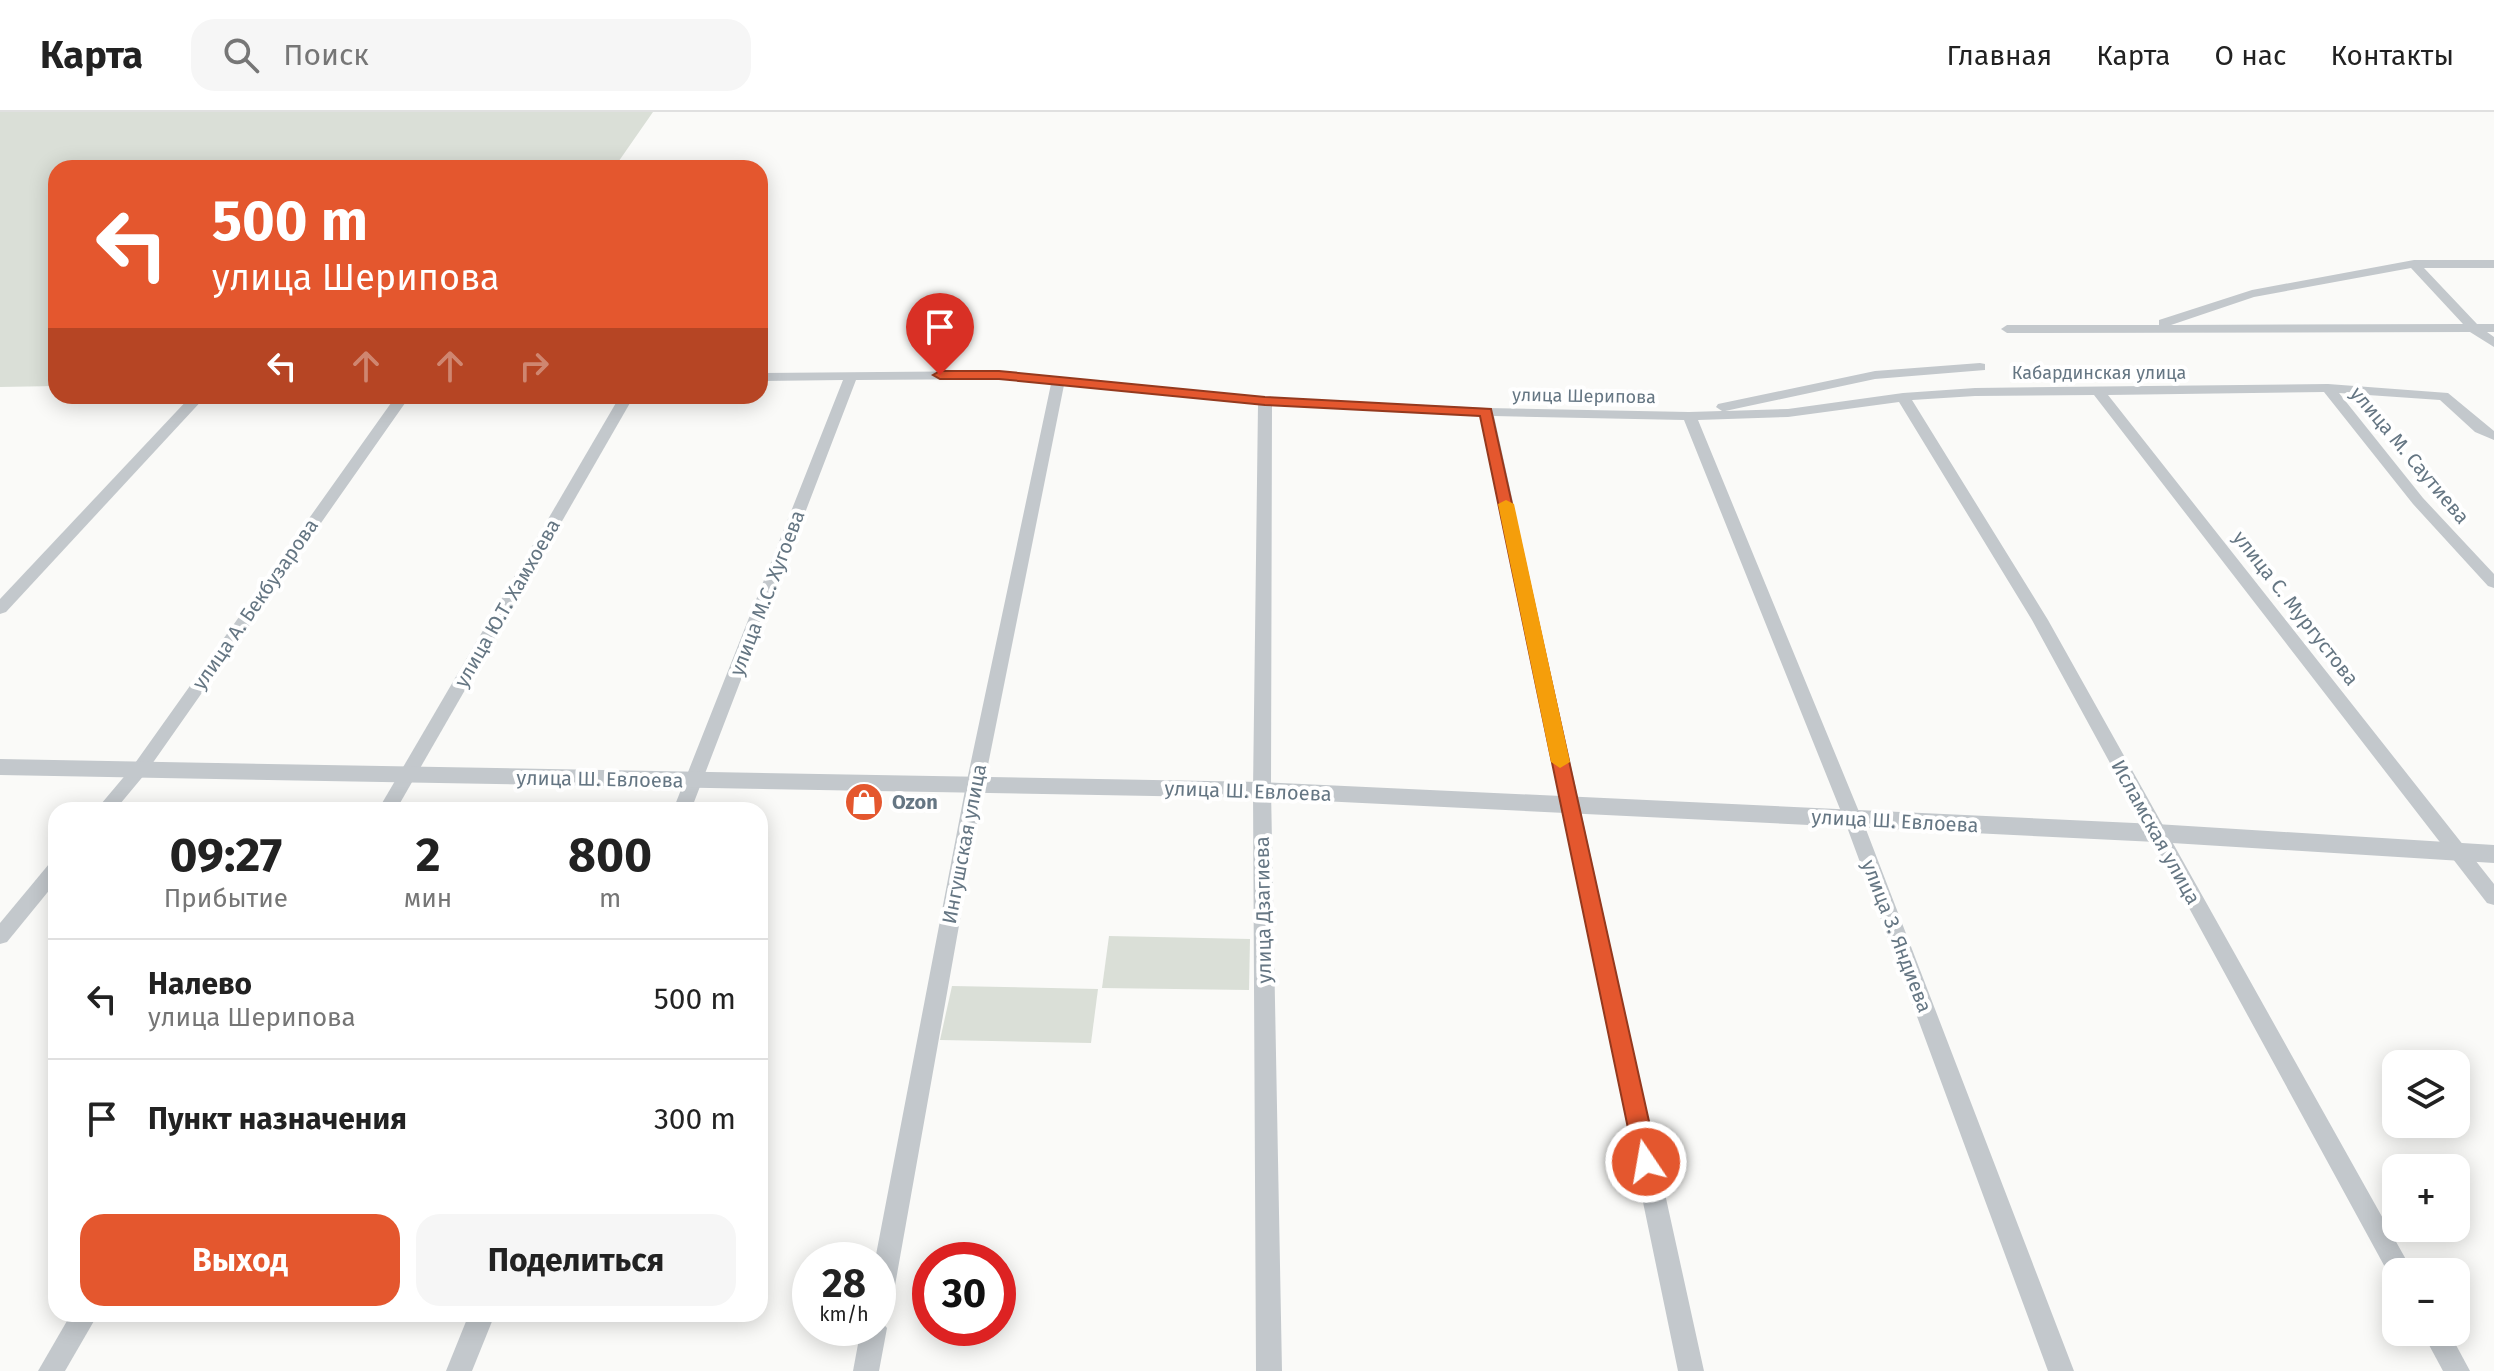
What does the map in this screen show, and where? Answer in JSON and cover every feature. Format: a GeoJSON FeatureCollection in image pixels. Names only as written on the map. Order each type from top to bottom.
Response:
{"type":"FeatureCollection","features":[{"type":"Feature","properties":{"kind":"street"},"geometry":{"type":"LineString","coordinates":[[2146,328],[2252,294],[2414,264],[2494,264]]}},
{"type":"Feature","properties":{"kind":"street"},"geometry":{"type":"LineString","coordinates":[[2414,264],[2473,328],[2494,343]]}},
{"type":"Feature","properties":{"kind":"street"},"geometry":{"type":"LineString","coordinates":[[2007,329],[2494,328]]}},
{"type":"Feature","properties":{"kind":"street"},"geometry":{"type":"LineString","coordinates":[[1689,416],[1796,389],[1875,375],[1980,367]]}},
{"type":"Feature","properties":{"kind":"street","name":"улица Шерипова"},"geometry":{"type":"LineString","coordinates":[[768,377],[999,375],[1265,401],[1486,412],[1689,416]]}},
{"type":"Feature","properties":{"kind":"street","name":"улица М.С. Хугоева"},"geometry":{"type":"LineString","coordinates":[[685,802],[851,376]]}},
{"type":"Feature","properties":{"kind":"street","name":"Ингушская улица"},"geometry":{"type":"LineString","coordinates":[[890,1242],[975,785],[1058,381]]}},
{"type":"Feature","properties":{"kind":"street","name":"Кабардинская улица"},"geometry":{"type":"LineString","coordinates":[[1689,416],[1788,413],[1903,397],[1975,392],[2328,388],[2443,396],[2457,404],[2486,434],[2494,436]]}},
{"type":"Feature","properties":{"kind":"street","name":"улица М. Саутиева"},"geometry":{"type":"LineString","coordinates":[[2328,388],[2418,501],[2494,583]]}},
{"type":"Feature","properties":{"kind":"street","name":"улица С. Мургустова"},"geometry":{"type":"LineString","coordinates":[[2097,390],[2494,898]]}},
{"type":"Feature","properties":{"kind":"street","name":"Исламская улица"},"geometry":{"type":"LineString","coordinates":[[1903,397],[2040,620],[2393,1258]]}},
{"type":"Feature","properties":{"kind":"street","name":"улица Дзагиева"},"geometry":{"type":"LineString","coordinates":[[1265,401],[1262,790],[1269,1371]]}},
{"type":"Feature","properties":{"kind":"street"},"geometry":{"type":"LineString","coordinates":[[0,609],[192,404]]}},
{"type":"Feature","properties":{"kind":"street","name":"улица А. Бекбузарова"},"geometry":{"type":"LineString","coordinates":[[112,802],[139,770],[397,404]]}},
{"type":"Feature","properties":{"kind":"street","name":"улица Ю.Т. Хамхоева"},"geometry":{"type":"LineString","coordinates":[[392,802],[622,404]]}},
{"type":"Feature","properties":{"kind":"street"},"geometry":{"type":"LineString","coordinates":[[1486,412],[1691,1371]]}},
{"type":"Feature","properties":{"kind":"street","name":"улица З. Яндиева"},"geometry":{"type":"LineString","coordinates":[[1689,416],[1853,819],[2061,1371]]}},
{"type":"Feature","properties":{"kind":"street","name":"улица Ш. Евлоева"},"geometry":{"type":"LineString","coordinates":[[0,767],[1262,790],[2156,833],[2494,854]]}},
{"type":"Feature","properties":{"kind":"street"},"geometry":{"type":"LineString","coordinates":[[0,937],[48,879]]}},
{"type":"Feature","properties":{"kind":"street"},"geometry":{"type":"LineString","coordinates":[[51,1371],[80,1322]]}},
{"type":"Feature","properties":{"kind":"street"},"geometry":{"type":"LineString","coordinates":[[459,1371],[479,1322]]}},
{"type":"Feature","properties":{"kind":"street"},"geometry":{"type":"LineString","coordinates":[[866,1371],[871,1346]]}},
{"type":"Feature","properties":{"kind":"street"},"geometry":{"type":"LineString","coordinates":[[2443,1346],[2457,1371]]}},
{"type":"Feature","properties":{"kind":"shaded area"},"geometry":{"type":"Polygon","coordinates":[[[0,112],[653,112],[620,160],[48,160],[48,386],[0,387],[0,112]]]}},
{"type":"Feature","properties":{"kind":"shaded area"},"geometry":{"type":"Polygon","coordinates":[[[1109,936],[1250,939],[1249,990],[1102,988],[1109,936]]]}},
{"type":"Feature","properties":{"kind":"shaded area"},"geometry":{"type":"Polygon","coordinates":[[[952,986],[1098,989],[1091,1043],[940,1040],[952,986]]]}},
{"type":"Feature","properties":{"kind":"slow traffic"},"geometry":{"type":"LineString","coordinates":[[1506,504],[1560,762]]}},
{"type":"Feature","properties":{"kind":"place","name":"Ozon"},"geometry":{"type":"Point","coordinates":[864,802]}},
{"type":"Feature","properties":{"kind":"route"},"geometry":{"type":"LineString","coordinates":[[940,375],[999,375],[1265,401],[1486,412],[1646,1162]]}}]}
